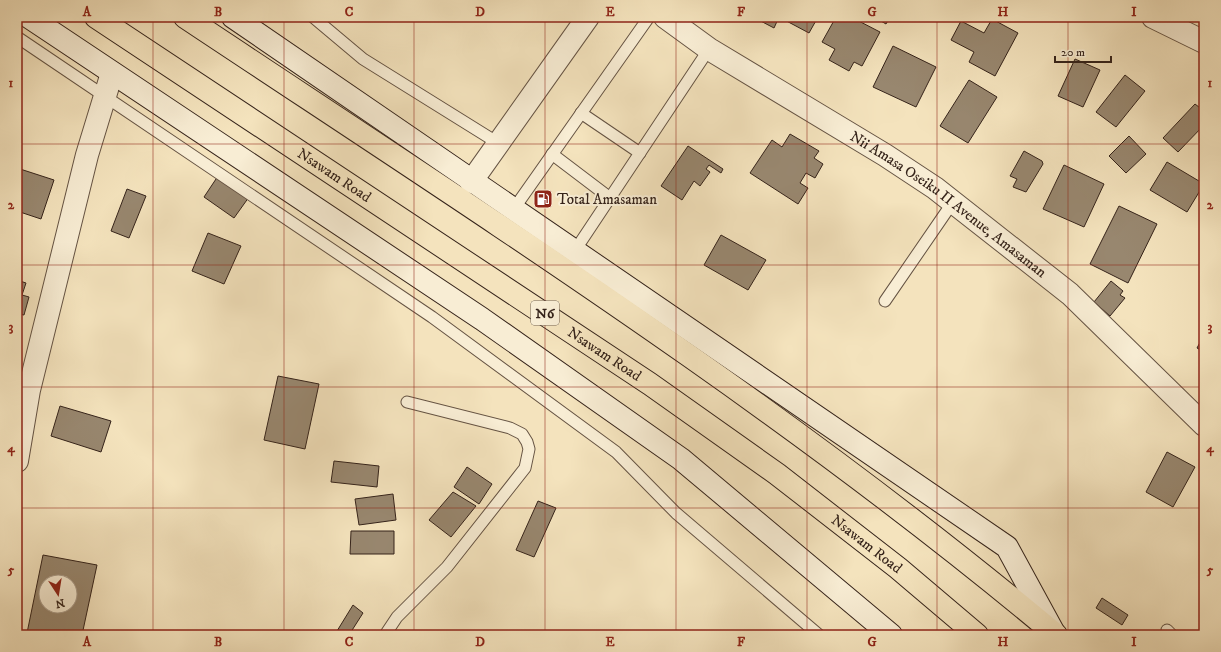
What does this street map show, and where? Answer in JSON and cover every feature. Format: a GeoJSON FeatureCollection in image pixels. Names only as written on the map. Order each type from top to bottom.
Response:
{"type":"FeatureCollection","features":[{"type":"Feature","properties":{"kind":"highway","name":"Nsawam Road"},"geometry":{"type":"LineString","coordinates":[[96,17],[650,384],[783,479],[898,568],[977,635]]}},
{"type":"Feature","properties":{"kind":"highway"},"geometry":{"type":"LineString","coordinates":[[185,17],[631,314],[734,387],[961,556],[1055,635]]}},
{"type":"Feature","properties":{"kind":"main road"},"geometry":{"type":"LineString","coordinates":[[29,17],[482,319],[681,459],[891,635]]}},
{"type":"Feature","properties":{"kind":"main road"},"geometry":{"type":"LineString","coordinates":[[233,17],[471,182],[1007,547],[1055,635]]}},
{"type":"Feature","properties":{"kind":"main road"},"geometry":{"type":"LineString","coordinates":[[471,182],[588,17]]}},
{"type":"Feature","properties":{"kind":"main road","name":"Nii Amasa Oseiku II Avenue, Amasaman"},"geometry":{"type":"LineString","coordinates":[[665,17],[709,49],[885,155],[936,188],[1070,294],[1204,425]]}},
{"type":"Feature","properties":{"kind":"main road"},"geometry":{"type":"LineString","coordinates":[[1153,17],[1204,42]]}},
{"type":"Feature","properties":{"kind":"main road"},"geometry":{"type":"LineString","coordinates":[[17,461],[23,389],[87,155],[112,73]]}},
{"type":"Feature","properties":{"kind":"lane"},"geometry":{"type":"LineString","coordinates":[[313,17],[364,59],[498,144]]}},
{"type":"Feature","properties":{"kind":"lane"},"geometry":{"type":"LineString","coordinates":[[513,210],[649,17]]}},
{"type":"Feature","properties":{"kind":"lane"},"geometry":{"type":"LineString","coordinates":[[17,37],[432,317],[616,452],[676,513],[819,635]]}},
{"type":"Feature","properties":{"kind":"lane"},"geometry":{"type":"LineString","coordinates":[[574,252],[709,49]]}},
{"type":"Feature","properties":{"kind":"lane"},"geometry":{"type":"LineString","coordinates":[[581,113],[640,153]]}},
{"type":"Feature","properties":{"kind":"lane"},"geometry":{"type":"LineString","coordinates":[[552,154],[610,198]]}},
{"type":"Feature","properties":{"kind":"lane"},"geometry":{"type":"LineString","coordinates":[[885,301],[953,202]]}},
{"type":"Feature","properties":{"kind":"lane"},"geometry":{"type":"LineString","coordinates":[[385,635],[397,617],[447,567],[506,493],[525,468],[529,449],[522,434],[510,428],[407,402]]}},
{"type":"Feature","properties":{"kind":"building"},"geometry":{"type":"Polygon","coordinates":[[[753,17],[779,17],[774,28],[753,17]]]}},
{"type":"Feature","properties":{"kind":"building"},"geometry":{"type":"Polygon","coordinates":[[[779,17],[818,17],[809,33],[779,17]]]}},
{"type":"Feature","properties":{"kind":"building"},"geometry":{"type":"Polygon","coordinates":[[[836,17],[851,17],[880,32],[862,66],[854,62],[849,71],[829,60],[835,49],[822,42],[836,17]]]}},
{"type":"Feature","properties":{"kind":"building"},"geometry":{"type":"Polygon","coordinates":[[[874,17],[890,17],[886,24],[874,17]]]}},
{"type":"Feature","properties":{"kind":"building"},"geometry":{"type":"Polygon","coordinates":[[[992,19],[1018,33],[995,76],[969,62],[974,52],[951,40],[961,21],[984,33],[992,19]]]}},
{"type":"Feature","properties":{"kind":"building"},"geometry":{"type":"Polygon","coordinates":[[[893,46],[936,67],[916,107],[873,87],[893,46]]]}},
{"type":"Feature","properties":{"kind":"building"},"geometry":{"type":"Polygon","coordinates":[[[1075,59],[1100,70],[1083,107],[1058,96],[1075,59]]]}},
{"type":"Feature","properties":{"kind":"building"},"geometry":{"type":"Polygon","coordinates":[[[1125,75],[1145,91],[1116,127],[1096,112],[1125,75]]]}},
{"type":"Feature","properties":{"kind":"building"},"geometry":{"type":"Polygon","coordinates":[[[969,80],[997,97],[968,143],[940,126],[969,80]]]}},
{"type":"Feature","properties":{"kind":"building"},"geometry":{"type":"Polygon","coordinates":[[[1195,104],[1204,111],[1204,125],[1178,152],[1163,138],[1195,104]]]}},
{"type":"Feature","properties":{"kind":"building"},"geometry":{"type":"Polygon","coordinates":[[[790,134],[819,151],[814,158],[823,164],[815,178],[806,173],[800,183],[808,188],[798,204],[750,173],[772,140],[782,147],[790,134]]]}},
{"type":"Feature","properties":{"kind":"building"},"geometry":{"type":"Polygon","coordinates":[[[1129,136],[1146,154],[1126,173],[1109,156],[1129,136]]]}},
{"type":"Feature","properties":{"kind":"building"},"geometry":{"type":"Polygon","coordinates":[[[688,146],[723,169],[721,173],[709,165],[706,169],[710,172],[700,186],[694,181],[682,200],[661,186],[688,146]]]}},
{"type":"Feature","properties":{"kind":"building"},"geometry":{"type":"Polygon","coordinates":[[[1024,151],[1042,161],[1043,164],[1026,192],[1013,187],[1017,179],[1010,176],[1024,151]]]}},
{"type":"Feature","properties":{"kind":"building"},"geometry":{"type":"Polygon","coordinates":[[[1167,162],[1204,184],[1187,212],[1150,190],[1167,162]]]}},
{"type":"Feature","properties":{"kind":"building"},"geometry":{"type":"Polygon","coordinates":[[[1064,165],[1104,184],[1084,227],[1043,209],[1064,165]]]}},
{"type":"Feature","properties":{"kind":"building"},"geometry":{"type":"Polygon","coordinates":[[[17,168],[54,180],[41,219],[17,211],[17,168]]]}},
{"type":"Feature","properties":{"kind":"building"},"geometry":{"type":"Polygon","coordinates":[[[218,176],[249,197],[234,218],[204,197],[218,176]]]}},
{"type":"Feature","properties":{"kind":"building"},"geometry":{"type":"Polygon","coordinates":[[[127,189],[146,196],[129,238],[111,231],[127,189]]]}},
{"type":"Feature","properties":{"kind":"building"},"geometry":{"type":"Polygon","coordinates":[[[1119,206],[1157,224],[1128,283],[1090,264],[1119,206]]]}},
{"type":"Feature","properties":{"kind":"building"},"geometry":{"type":"Polygon","coordinates":[[[208,233],[241,246],[224,284],[192,271],[208,233]]]}},
{"type":"Feature","properties":{"kind":"building"},"geometry":{"type":"Polygon","coordinates":[[[721,235],[766,260],[748,290],[704,265],[721,235]]]}},
{"type":"Feature","properties":{"kind":"building"},"geometry":{"type":"Polygon","coordinates":[[[17,280],[26,283],[22,295],[29,297],[24,315],[18,314],[17,317],[17,280]]]}},
{"type":"Feature","properties":{"kind":"building"},"geometry":{"type":"Polygon","coordinates":[[[1111,281],[1123,291],[1120,295],[1125,298],[1110,316],[1094,302],[1111,281]]]}},
{"type":"Feature","properties":{"kind":"building"},"geometry":{"type":"Polygon","coordinates":[[[1204,335],[1204,352],[1197,348],[1204,335]]]}},
{"type":"Feature","properties":{"kind":"building"},"geometry":{"type":"Polygon","coordinates":[[[278,376],[319,384],[305,449],[264,440],[278,376]]]}},
{"type":"Feature","properties":{"kind":"building"},"geometry":{"type":"Polygon","coordinates":[[[60,406],[111,421],[101,452],[51,436],[60,406]]]}},
{"type":"Feature","properties":{"kind":"building"},"geometry":{"type":"Polygon","coordinates":[[[1167,452],[1195,467],[1173,507],[1146,492],[1167,452]]]}},
{"type":"Feature","properties":{"kind":"building"},"geometry":{"type":"Polygon","coordinates":[[[334,461],[379,466],[377,487],[331,482],[334,461]]]}},
{"type":"Feature","properties":{"kind":"building"},"geometry":{"type":"Polygon","coordinates":[[[467,467],[492,484],[479,504],[454,487],[467,467]]]}},
{"type":"Feature","properties":{"kind":"building"},"geometry":{"type":"Polygon","coordinates":[[[453,492],[476,506],[451,537],[429,520],[453,492]]]}},
{"type":"Feature","properties":{"kind":"building"},"geometry":{"type":"Polygon","coordinates":[[[393,494],[396,520],[359,525],[355,499],[393,494]]]}},
{"type":"Feature","properties":{"kind":"building"},"geometry":{"type":"Polygon","coordinates":[[[538,501],[556,508],[534,557],[516,550],[538,501]]]}},
{"type":"Feature","properties":{"kind":"building"},"geometry":{"type":"Polygon","coordinates":[[[351,531],[394,531],[394,554],[350,554],[351,531]]]}},
{"type":"Feature","properties":{"kind":"building"},"geometry":{"type":"Polygon","coordinates":[[[43,555],[97,565],[82,635],[36,635],[27,633],[38,579],[38,614],[78,614],[78,574],[39,574],[43,555]]]}},
{"type":"Feature","properties":{"kind":"building"},"geometry":{"type":"Polygon","coordinates":[[[1102,598],[1128,615],[1122,625],[1096,608],[1102,598]]]}},
{"type":"Feature","properties":{"kind":"building"},"geometry":{"type":"Polygon","coordinates":[[[353,605],[363,613],[349,635],[343,635],[337,631],[353,605]]]}},
{"type":"Feature","properties":{"kind":"place","name":"Total Amasaman"},"geometry":{"type":"Point","coordinates":[543,199]}}]}
